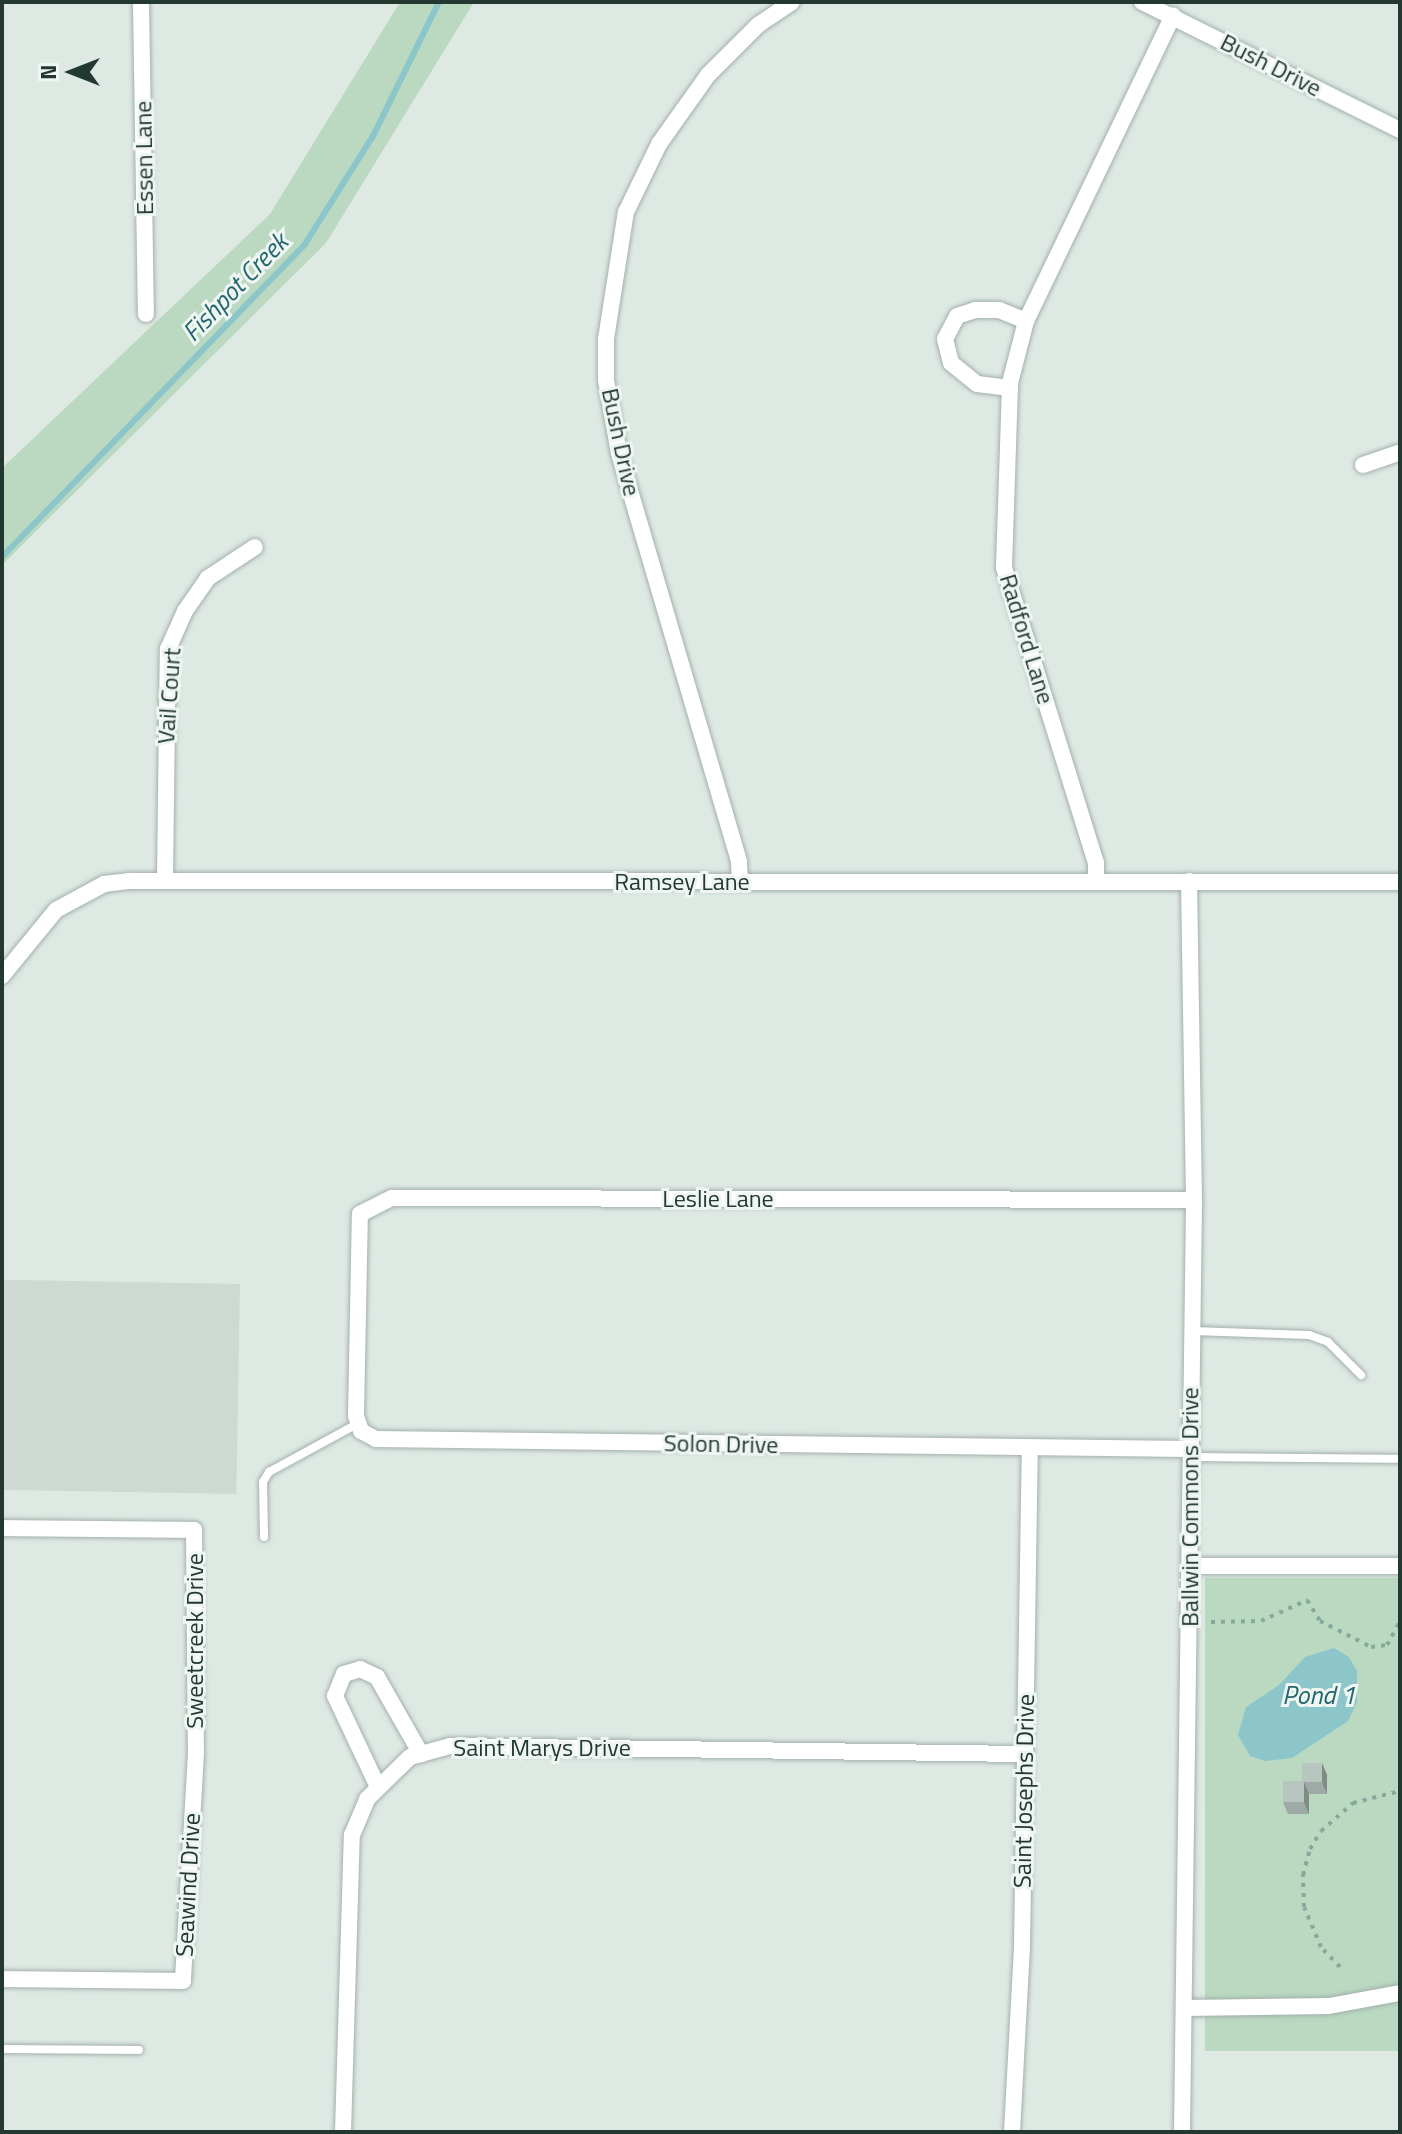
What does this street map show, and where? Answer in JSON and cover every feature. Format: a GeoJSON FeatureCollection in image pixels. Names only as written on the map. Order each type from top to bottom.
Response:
{"type":"FeatureCollection","features":[{"type":"Feature","properties":{"kind":"street","name":"Essen Lane"},"geometry":{"type":"LineString","coordinates":[[141,2],[146,314]]}},
{"type":"Feature","properties":{"kind":"street","name":"Bush Drive"},"geometry":{"type":"LineString","coordinates":[[740,882],[739,861],[619,453],[606,380],[606,339],[615,259],[626,212],[659,144],[708,75],[758,25],[792,2]]}},
{"type":"Feature","properties":{"kind":"street","name":"Bush Drive"},"geometry":{"type":"LineString","coordinates":[[1142,2],[1400,130]]}},
{"type":"Feature","properties":{"kind":"street","name":"Radford Lane"},"geometry":{"type":"LineString","coordinates":[[1096,882],[1096,863],[1004,567],[1010,388],[1026,321],[1173,16]]}},
{"type":"Feature","properties":{"kind":"street"},"geometry":{"type":"LineString","coordinates":[[1010,388],[977,384],[951,363],[945,339],[957,316],[975,310],[999,310],[1026,321]]}},
{"type":"Feature","properties":{"kind":"street"},"geometry":{"type":"LineString","coordinates":[[1363,465],[1400,452]]}},
{"type":"Feature","properties":{"kind":"street","name":"Vail Court"},"geometry":{"type":"LineString","coordinates":[[165,880],[168,649],[185,611],[208,578],[255,547]]}},
{"type":"Feature","properties":{"kind":"street","name":"Ramsey Lane"},"geometry":{"type":"LineString","coordinates":[[2,976],[56,910],[104,884],[165,880],[1400,882]]}},
{"type":"Feature","properties":{"kind":"street","name":"Ballwin Commons Drive"},"geometry":{"type":"LineString","coordinates":[[1182,2132],[1194,1200],[1189,881]]}},
{"type":"Feature","properties":{"kind":"street","name":"Leslie Lane"},"geometry":{"type":"LineString","coordinates":[[357,1424],[360,1214],[392,1198],[1194,1200]]}},
{"type":"Feature","properties":{"kind":"street","name":"Solon Drive"},"geometry":{"type":"LineString","coordinates":[[357,1424],[368,1436],[381,1439],[1189,1453]]}},
{"type":"Feature","properties":{"kind":"street","name":"Saint Josephs Drive"},"geometry":{"type":"LineString","coordinates":[[1012,2132],[1022,1946],[1030,1449]]}},
{"type":"Feature","properties":{"kind":"street","name":"Sweetcreek Drive"},"geometry":{"type":"LineString","coordinates":[[2,1528],[194,1530],[196,1753]]}},
{"type":"Feature","properties":{"kind":"street"},"geometry":{"type":"LineString","coordinates":[[1190,1566],[1400,1566]]}},
{"type":"Feature","properties":{"kind":"street","name":"Saint Marys Drive"},"geometry":{"type":"LineString","coordinates":[[378,1787],[335,1696],[344,1674],[360,1669],[377,1677],[421,1754]]}},
{"type":"Feature","properties":{"kind":"street","name":"Saint Marys Drive"},"geometry":{"type":"LineString","coordinates":[[343,2132],[352,1835],[378,1787],[396,1767],[421,1754],[450,1746],[1024,1754]]}},
{"type":"Feature","properties":{"kind":"street","name":"Seawind Drive"},"geometry":{"type":"LineString","coordinates":[[2,1979],[183,1981],[196,1753]]}},
{"type":"Feature","properties":{"kind":"street"},"geometry":{"type":"LineString","coordinates":[[1184,2008],[1329,2006],[1400,1993]]}},
{"type":"Feature","properties":{"kind":"lane"},"geometry":{"type":"LineString","coordinates":[[1191,1331],[1309,1335],[1328,1342],[1361,1375]]}},
{"type":"Feature","properties":{"kind":"lane"},"geometry":{"type":"LineString","coordinates":[[264,1537],[263,1482],[269,1472],[357,1424]]}},
{"type":"Feature","properties":{"kind":"lane"},"geometry":{"type":"LineString","coordinates":[[1189,1453],[1400,1459]]}},
{"type":"Feature","properties":{"kind":"lane"},"geometry":{"type":"LineString","coordinates":[[2,2049],[139,2050]]}},
{"type":"Feature","properties":{"kind":"path"},"geometry":{"type":"LineString","coordinates":[[1211,1622],[1261,1621],[1307,1600],[1320,1621],[1371,1647],[1387,1645],[1400,1622]]}},
{"type":"Feature","properties":{"kind":"path"},"geometry":{"type":"LineString","coordinates":[[1340,1967],[1321,1947],[1304,1907],[1303,1875],[1310,1849],[1321,1831],[1353,1803],[1400,1791]]}},
{"type":"Feature","properties":{"kind":"shaded area"},"geometry":{"type":"Polygon","coordinates":[[[2,1280],[240,1284],[236,1494],[2,1490],[2,1280]]]}},
{"type":"Feature","properties":{"kind":"green space"},"geometry":{"type":"Polygon","coordinates":[[[400,2],[474,2],[326,243],[2,565],[2,468],[270,214],[400,2]]]}},
{"type":"Feature","properties":{"kind":"green space"},"geometry":{"type":"Polygon","coordinates":[[[1205,1578],[1400,1578],[1400,2051],[1205,2051],[1205,1578]]]}},
{"type":"Feature","properties":{"kind":"water","name":"Pond 1"},"geometry":{"type":"Polygon","coordinates":[[[1334,1648],[1349,1657],[1357,1671],[1357,1702],[1348,1721],[1292,1758],[1265,1761],[1250,1756],[1238,1735],[1246,1707],[1279,1685],[1305,1657],[1334,1648]]]}},
{"type":"Feature","properties":{"kind":"building"},"geometry":{"type":"Polygon","coordinates":[[[1302,1763],[1322,1763],[1322,1782],[1304,1782],[1304,1802],[1283,1802],[1283,1781],[1302,1781],[1302,1763]]]}},
{"type":"Feature","properties":{"kind":"waterway","name":"Fishpot Creek"},"geometry":{"type":"LineString","coordinates":[[2,557],[305,244],[373,136],[439,2]]}}]}
